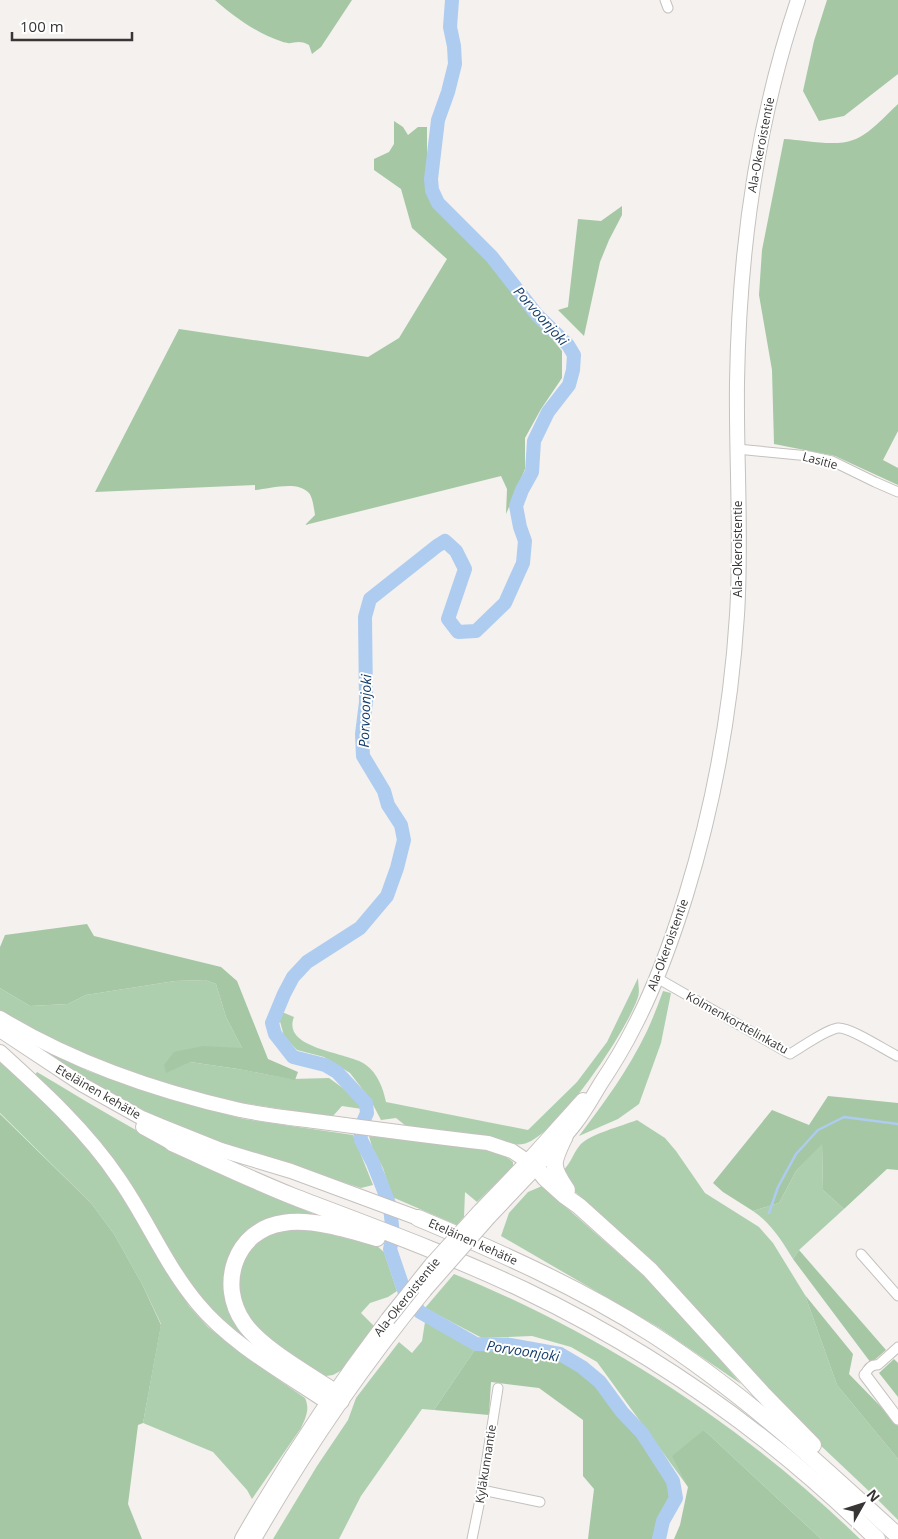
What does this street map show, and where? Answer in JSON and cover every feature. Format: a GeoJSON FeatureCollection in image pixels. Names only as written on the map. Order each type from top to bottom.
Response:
{"type":"FeatureCollection","features":[{"type":"Feature","properties":{"kind":"highway"},"geometry":{"type":"LineString","coordinates":[[565,1136],[554,1159],[554,1168],[556,1175],[579,1206]]}},
{"type":"Feature","properties":{"kind":"highway","name":"Eteläinen kehätie"},"geometry":{"type":"LineString","coordinates":[[172,1143],[368,1230],[420,1248],[525,1290],[613,1336],[664,1367],[722,1407],[777,1449],[877,1539]]}},
{"type":"Feature","properties":{"kind":"highway"},"geometry":{"type":"LineString","coordinates":[[532,1164],[542,1176],[579,1206],[650,1270],[762,1393],[898,1535]]}},
{"type":"Feature","properties":{"kind":"highway","name":"Eteläinen kehätie"},"geometry":{"type":"LineString","coordinates":[[418,1218],[485,1246],[553,1278],[652,1334],[734,1392],[776,1426],[898,1535]]}},
{"type":"Feature","properties":{"kind":"highway"},"geometry":{"type":"LineString","coordinates":[[334,1398],[257,1338],[244,1324],[231,1294],[234,1264],[240,1251],[250,1239],[270,1227],[283,1223],[300,1222],[368,1230]]}},
{"type":"Feature","properties":{"kind":"main road","name":"Ala-Okeroistentie"},"geometry":{"type":"LineString","coordinates":[[242,1539],[280,1475],[431,1266],[532,1164],[565,1136],[577,1121],[636,1025],[671,943],[706,824],[730,698],[737,612],[739,523],[737,382],[739,311],[746,230],[763,127],[782,50],[798,0]]}},
{"type":"Feature","properties":{"kind":"main road"},"geometry":{"type":"LineString","coordinates":[[0,1018],[45,1044],[75,1058],[154,1088],[241,1110],[282,1117],[488,1143],[512,1151],[532,1164]]}},
{"type":"Feature","properties":{"kind":"main road","name":"Eteläinen kehätie"},"geometry":{"type":"LineString","coordinates":[[0,1030],[83,1085],[142,1118],[221,1150],[270,1164],[418,1218]]}},
{"type":"Feature","properties":{"kind":"main road","name":"Eteläinen kehätie"},"geometry":{"type":"LineString","coordinates":[[0,1038],[88,1096],[172,1143]]}},
{"type":"Feature","properties":{"kind":"main road"},"geometry":{"type":"LineString","coordinates":[[0,1052],[56,1104],[98,1150],[136,1204],[182,1282],[198,1304],[213,1320],[242,1344],[334,1398]]}},
{"type":"Feature","properties":{"kind":"main road","name":"Ala-Okeroistentie"},"geometry":{"type":"LineString","coordinates":[[532,1164],[570,1114],[603,1080]]}},
{"type":"Feature","properties":{"kind":"main road","name":"Ala-Okeroistentie"},"geometry":{"type":"LineString","coordinates":[[254,1539],[294,1473],[334,1398]]}},
{"type":"Feature","properties":{"kind":"street","name":"Lasitie"},"geometry":{"type":"LineString","coordinates":[[737,449],[809,456],[832,461],[898,492]]}},
{"type":"Feature","properties":{"kind":"street","name":"Kolmenkorttelinkatu"},"geometry":{"type":"LineString","coordinates":[[657,978],[790,1054],[829,1030],[839,1028],[868,1040],[896,1056]]}},
{"type":"Feature","properties":{"kind":"street"},"geometry":{"type":"LineString","coordinates":[[861,1254],[898,1296]]}},
{"type":"Feature","properties":{"kind":"street"},"geometry":{"type":"LineString","coordinates":[[898,1347],[878,1365],[874,1373],[865,1376],[898,1419]]}},
{"type":"Feature","properties":{"kind":"street","name":"Kyläkunnantie"},"geometry":{"type":"LineString","coordinates":[[472,1539],[482,1490],[498,1388]]}},
{"type":"Feature","properties":{"kind":"street"},"geometry":{"type":"LineString","coordinates":[[482,1490],[540,1502]]}},
{"type":"Feature","properties":{"kind":"green space"},"geometry":{"type":"Polygon","coordinates":[[[215,0],[352,0],[321,47],[312,54],[309,45],[301,42],[286,43],[274,39],[238,19],[215,0]]]}},
{"type":"Feature","properties":{"kind":"green space"},"geometry":{"type":"Polygon","coordinates":[[[827,0],[898,0],[898,74],[844,116],[819,121],[803,91],[814,41],[827,0]]]}},
{"type":"Feature","properties":{"kind":"green space"},"geometry":{"type":"Polygon","coordinates":[[[898,104],[898,431],[883,460],[898,468],[898,485],[835,456],[774,444],[772,370],[759,295],[762,250],[784,139],[829,143],[853,140],[871,129],[898,104]]]}},
{"type":"Feature","properties":{"kind":"green space"},"geometry":{"type":"Polygon","coordinates":[[[394,121],[403,127],[408,135],[418,127],[427,127],[427,193],[434,208],[488,261],[562,351],[562,378],[541,409],[525,438],[525,469],[506,514],[507,489],[501,476],[305,525],[315,515],[313,504],[309,493],[298,487],[283,486],[255,490],[255,485],[95,492],[179,329],[368,357],[399,338],[447,259],[412,228],[401,189],[374,170],[374,159],[389,152],[394,144],[394,121]]]}},
{"type":"Feature","properties":{"kind":"green space"},"geometry":{"type":"Polygon","coordinates":[[[622,206],[622,215],[600,262],[584,336],[558,310],[568,307],[578,219],[601,221],[622,206]]]}},
{"type":"Feature","properties":{"kind":"green space"},"geometry":{"type":"Polygon","coordinates":[[[87,924],[94,936],[221,967],[237,981],[268,1059],[298,1072],[295,1080],[190,1062],[166,1073],[164,1065],[174,1052],[203,1046],[242,1048],[226,1017],[216,984],[205,980],[175,981],[86,995],[68,1004],[30,1006],[0,988],[0,947],[5,935],[87,924]]]}},
{"type":"Feature","properties":{"kind":"green space"},"geometry":{"type":"Polygon","coordinates":[[[638,978],[639,995],[632,1012],[589,1081],[553,1123],[537,1138],[523,1144],[513,1144],[474,1135],[406,1126],[396,1118],[381,1120],[370,1099],[350,1073],[324,1057],[297,1050],[284,1036],[279,1018],[282,1012],[294,1017],[293,1028],[298,1037],[307,1043],[366,1065],[379,1082],[386,1102],[528,1130],[577,1082],[607,1042],[638,978]]]}},
{"type":"Feature","properties":{"kind":"green space"},"geometry":{"type":"Polygon","coordinates":[[[205,980],[216,984],[226,1017],[242,1048],[190,1062],[292,1079],[329,1078],[358,1099],[362,1109],[342,1106],[332,1117],[237,1102],[179,1088],[87,1057],[0,1012],[0,988],[30,1006],[68,1004],[86,995],[175,981],[205,980]]]}},
{"type":"Feature","properties":{"kind":"green space"},"geometry":{"type":"Polygon","coordinates":[[[663,991],[671,993],[661,1043],[639,1104],[618,1119],[579,1136],[607,1098],[632,1059],[647,1031],[663,991]]]}},
{"type":"Feature","properties":{"kind":"green space"},"geometry":{"type":"Polygon","coordinates":[[[31,1040],[88,1071],[156,1095],[244,1119],[353,1135],[373,1185],[361,1188],[213,1141],[126,1104],[49,1057],[27,1041],[31,1040]]]}},
{"type":"Feature","properties":{"kind":"green space"},"geometry":{"type":"Polygon","coordinates":[[[0,1062],[37,1095],[87,1147],[123,1194],[189,1306],[208,1327],[247,1358],[305,1398],[306,1417],[301,1428],[252,1499],[247,1490],[213,1452],[143,1423],[161,1324],[142,1284],[114,1234],[91,1203],[0,1113],[0,1062]]]}},
{"type":"Feature","properties":{"kind":"green space"},"geometry":{"type":"Polygon","coordinates":[[[37,1072],[110,1115],[210,1169],[314,1214],[310,1217],[254,1231],[227,1304],[307,1379],[233,1332],[202,1302],[34,1076],[37,1072]]]}},
{"type":"Feature","properties":{"kind":"green space"},"geometry":{"type":"Polygon","coordinates":[[[828,1096],[898,1103],[898,1170],[887,1169],[844,1209],[823,1190],[822,1144],[796,1171],[779,1203],[753,1211],[723,1192],[713,1183],[772,1110],[809,1125],[828,1096]]]}},
{"type":"Feature","properties":{"kind":"green space"},"geometry":{"type":"Polygon","coordinates":[[[0,1114],[91,1203],[114,1234],[142,1284],[161,1325],[143,1423],[138,1425],[128,1504],[142,1539],[0,1539],[0,1114]]]}},
{"type":"Feature","properties":{"kind":"green space"},"geometry":{"type":"Polygon","coordinates":[[[637,1120],[665,1138],[705,1193],[759,1227],[773,1243],[805,1295],[837,1385],[898,1459],[898,1520],[818,1443],[636,1246],[572,1189],[560,1173],[585,1141],[598,1134],[637,1120]]]}},
{"type":"Feature","properties":{"kind":"green space"},"geometry":{"type":"Polygon","coordinates":[[[369,1136],[482,1149],[504,1155],[513,1162],[513,1167],[477,1202],[465,1192],[464,1217],[457,1225],[392,1197],[383,1168],[372,1147],[369,1136]]]}},
{"type":"Feature","properties":{"kind":"green space"},"geometry":{"type":"Polygon","coordinates":[[[822,1143],[823,1190],[844,1209],[799,1250],[793,1259],[771,1227],[753,1211],[779,1203],[796,1171],[822,1143]]]}},
{"type":"Feature","properties":{"kind":"green space"},"geometry":{"type":"Polygon","coordinates":[[[542,1186],[644,1276],[691,1325],[741,1384],[658,1327],[501,1236],[509,1213],[528,1192],[542,1186]]]}},
{"type":"Feature","properties":{"kind":"green space"},"geometry":{"type":"Polygon","coordinates":[[[285,1227],[305,1228],[377,1246],[384,1252],[397,1291],[388,1297],[370,1303],[361,1313],[374,1326],[342,1370],[333,1375],[326,1376],[313,1371],[260,1334],[240,1306],[236,1284],[240,1263],[249,1249],[265,1234],[285,1227]]]}},
{"type":"Feature","properties":{"kind":"green space"},"geometry":{"type":"Polygon","coordinates":[[[799,1250],[886,1350],[871,1363],[793,1259],[799,1250]]]}},
{"type":"Feature","properties":{"kind":"green space"},"geometry":{"type":"Polygon","coordinates":[[[454,1274],[510,1298],[564,1325],[670,1387],[769,1459],[816,1498],[860,1539],[821,1539],[704,1430],[688,1487],[597,1362],[571,1347],[532,1336],[482,1338],[425,1308],[454,1274]]]}},
{"type":"Feature","properties":{"kind":"green space"},"geometry":{"type":"Polygon","coordinates":[[[805,1295],[853,1354],[849,1374],[898,1426],[898,1459],[837,1385],[805,1295]]]}},
{"type":"Feature","properties":{"kind":"green space"},"geometry":{"type":"Polygon","coordinates":[[[425,1322],[476,1348],[434,1410],[422,1409],[361,1496],[339,1539],[273,1539],[317,1466],[348,1420],[356,1398],[399,1342],[412,1353],[422,1341],[425,1322]]]}},
{"type":"Feature","properties":{"kind":"green space"},"geometry":{"type":"Polygon","coordinates":[[[476,1348],[511,1351],[563,1361],[583,1374],[597,1387],[618,1415],[639,1435],[668,1483],[669,1498],[658,1520],[655,1539],[588,1539],[594,1489],[583,1476],[583,1420],[539,1388],[491,1382],[489,1415],[434,1410],[476,1348]]]}},
{"type":"Feature","properties":{"kind":"green space"},"geometry":{"type":"Polygon","coordinates":[[[894,1359],[898,1363],[898,1397],[879,1373],[894,1359]]]}},
{"type":"Feature","properties":{"kind":"green space"},"geometry":{"type":"Polygon","coordinates":[[[704,1430],[821,1539],[674,1539],[680,1525],[688,1487],[672,1456],[704,1430]]]}},
{"type":"Feature","properties":{"kind":"waterway","name":"Porvoonjoki"},"geometry":{"type":"LineString","coordinates":[[452,0],[450,27],[455,64],[438,120],[431,179],[432,190],[438,203],[492,257],[537,315],[568,345],[574,355],[573,370],[569,385],[548,412],[534,441],[532,472],[516,506],[525,541],[523,563],[505,603],[476,631],[458,632],[448,619],[465,569],[456,551],[445,541],[370,599],[365,617],[366,702],[362,734],[363,756],[384,791],[388,805],[401,825],[404,840],[387,896],[360,928],[307,962],[293,977],[272,1023],[275,1034],[293,1057],[325,1065],[337,1072],[366,1103],[367,1113],[360,1129],[361,1140],[373,1163],[390,1206],[393,1236],[390,1249],[405,1293],[420,1312],[476,1344],[510,1345],[560,1354],[582,1367],[600,1382],[622,1412],[642,1433],[673,1481],[676,1498],[663,1521],[659,1539]]}},
{"type":"Feature","properties":{"kind":"waterway"},"geometry":{"type":"LineString","coordinates":[[769,1213],[778,1187],[796,1154],[818,1130],[844,1117],[898,1124]]}}]}
